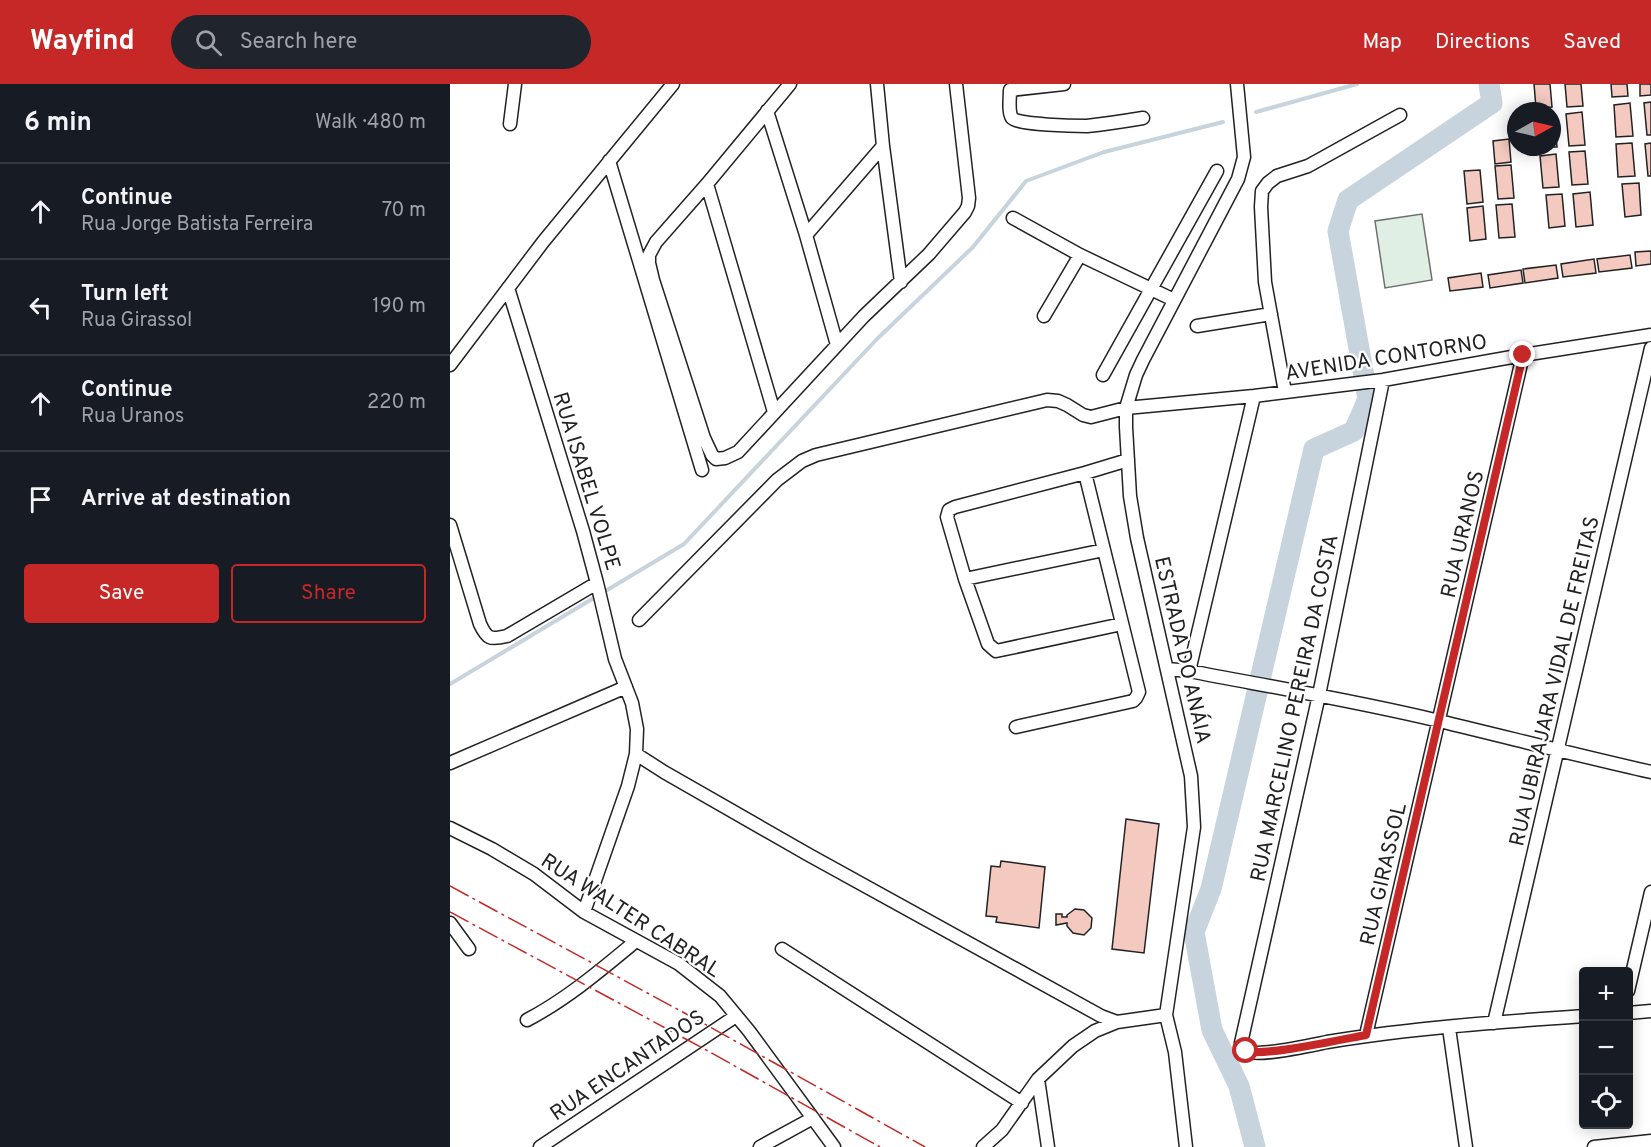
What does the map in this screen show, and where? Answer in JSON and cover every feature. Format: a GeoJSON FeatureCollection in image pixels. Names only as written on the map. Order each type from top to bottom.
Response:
{"type":"FeatureCollection","features":[{"type":"Feature","properties":{"kind":"street"},"geometry":{"type":"LineString","coordinates":[[510,124],[514,84]]}},
{"type":"Feature","properties":{"kind":"street"},"geometry":{"type":"LineString","coordinates":[[450,366],[508,288],[673,84]]}},
{"type":"Feature","properties":{"kind":"street"},"geometry":{"type":"LineString","coordinates":[[790,84],[708,184],[656,242],[649,255],[653,280],[704,438],[716,459],[738,452],[837,345],[929,254],[965,212],[969,198],[956,84]]}},
{"type":"Feature","properties":{"kind":"street"},"geometry":{"type":"LineString","coordinates":[[878,84],[883,146],[901,282]]}},
{"type":"Feature","properties":{"kind":"street"},"geometry":{"type":"LineString","coordinates":[[1064,84],[1010,90],[1012,118],[1016,122],[1085,126],[1143,118]]}},
{"type":"Feature","properties":{"kind":"street","name":"ESTRADA DO ANÁIA"},"geometry":{"type":"LineString","coordinates":[[1166,1015],[1194,828],[1194,802],[1191,776],[1168,669],[1137,538],[1130,496],[1126,408],[1136,375],[1238,179],[1244,157],[1237,84]]}},
{"type":"Feature","properties":{"kind":"street"},"geometry":{"type":"LineString","coordinates":[[767,111],[806,235],[837,345]]}},
{"type":"Feature","properties":{"kind":"street"},"geometry":{"type":"LineString","coordinates":[[1285,392],[1265,282],[1262,191],[1277,176],[1308,166],[1400,115]]}},
{"type":"Feature","properties":{"kind":"street"},"geometry":{"type":"LineString","coordinates":[[806,235],[883,146]]}},
{"type":"Feature","properties":{"kind":"street"},"geometry":{"type":"LineString","coordinates":[[609,161],[702,470]]}},
{"type":"Feature","properties":{"kind":"street"},"geometry":{"type":"LineString","coordinates":[[1103,375],[1217,171]]}},
{"type":"Feature","properties":{"kind":"street"},"geometry":{"type":"LineString","coordinates":[[708,184],[774,412]]}},
{"type":"Feature","properties":{"kind":"street"},"geometry":{"type":"LineString","coordinates":[[1013,218],[1080,255],[1174,300]]}},
{"type":"Feature","properties":{"kind":"street"},"geometry":{"type":"LineString","coordinates":[[1044,316],[1080,255]]}},
{"type":"Feature","properties":{"kind":"street","name":"RUA ISABEL VOLPE"},"geometry":{"type":"LineString","coordinates":[[508,288],[577,509],[615,659],[634,709],[637,729],[636,754],[628,786],[584,912]]}},
{"type":"Feature","properties":{"kind":"street"},"geometry":{"type":"LineString","coordinates":[[1197,326],[1271,314]]}},
{"type":"Feature","properties":{"kind":"street","name":"AVENIDA CONTORNO"},"geometry":{"type":"LineString","coordinates":[[639,620],[777,480],[802,461],[816,455],[1047,400],[1058,401],[1091,417],[1126,408],[1381,381],[1651,335]]}},
{"type":"Feature","properties":{"kind":"street","name":"RUA UBIRAJARA VIDAL DE FREITAS"},"geometry":{"type":"LineString","coordinates":[[1494,1023],[1651,348]]}},
{"type":"Feature","properties":{"kind":"street","name":"RUA URANOS"},"geometry":{"type":"LineString","coordinates":[[1438,721],[1523,355]]}},
{"type":"Feature","properties":{"kind":"street","name":"RUA MARCELINO PEREIRA DA COSTA"},"geometry":{"type":"LineString","coordinates":[[1366,1035],[1270,1052],[1252,1053],[1246,1051],[1241,1043],[1318,695],[1381,381]]}},
{"type":"Feature","properties":{"kind":"street"},"geometry":{"type":"LineString","coordinates":[[1189,671],[1254,396]]}},
{"type":"Feature","properties":{"kind":"street"},"geometry":{"type":"LineString","coordinates":[[1122,624],[996,651],[992,649],[988,644],[965,579],[947,517],[949,510],[955,507],[1128,460]]}},
{"type":"Feature","properties":{"kind":"street"},"geometry":{"type":"LineString","coordinates":[[1016,727],[1132,701],[1138,692],[1086,473]]}},
{"type":"Feature","properties":{"kind":"street"},"geometry":{"type":"LineString","coordinates":[[450,525],[480,624],[485,635],[490,638],[507,636],[597,582]]}},
{"type":"Feature","properties":{"kind":"street"},"geometry":{"type":"LineString","coordinates":[[965,579],[1104,550]]}},
{"type":"Feature","properties":{"kind":"street"},"geometry":{"type":"LineString","coordinates":[[1168,669],[1318,695],[1651,772]]}},
{"type":"Feature","properties":{"kind":"street"},"geometry":{"type":"LineString","coordinates":[[450,764],[626,687]]}},
{"type":"Feature","properties":{"kind":"street","name":"RUA GIRASSOL"},"geometry":{"type":"LineString","coordinates":[[1366,1035],[1438,721]]}},
{"type":"Feature","properties":{"kind":"street"},"geometry":{"type":"LineString","coordinates":[[636,754],[809,855],[1101,1016],[1117,1022]]}},
{"type":"Feature","properties":{"kind":"street","name":"RUA WALTER CABRAL"},"geometry":{"type":"LineString","coordinates":[[450,828],[534,874],[584,912],[679,964],[720,996],[749,1031],[834,1147]]}},
{"type":"Feature","properties":{"kind":"street"},"geometry":{"type":"LineString","coordinates":[[1633,973],[1651,892]]}},
{"type":"Feature","properties":{"kind":"street"},"geometry":{"type":"LineString","coordinates":[[450,923],[469,949]]}},
{"type":"Feature","properties":{"kind":"street"},"geometry":{"type":"LineString","coordinates":[[527,1020],[578,988],[636,941]]}},
{"type":"Feature","properties":{"kind":"street"},"geometry":{"type":"LineString","coordinates":[[782,949],[1022,1103]]}},
{"type":"Feature","properties":{"kind":"street"},"geometry":{"type":"LineString","coordinates":[[1633,1013],[1651,1011]]}},
{"type":"Feature","properties":{"kind":"street"},"geometry":{"type":"LineString","coordinates":[[983,1147],[1002,1130],[1038,1079],[1073,1046],[1095,1031],[1117,1022],[1166,1015],[1175,1052],[1186,1147]]}},
{"type":"Feature","properties":{"kind":"street","name":"RUA ENCANTADOS"},"geometry":{"type":"LineString","coordinates":[[540,1147],[736,1016]]}},
{"type":"Feature","properties":{"kind":"street"},"geometry":{"type":"LineString","coordinates":[[1366,1035],[1579,1016]]}},
{"type":"Feature","properties":{"kind":"street"},"geometry":{"type":"LineString","coordinates":[[1449,1028],[1466,1147]]}},
{"type":"Feature","properties":{"kind":"street"},"geometry":{"type":"LineString","coordinates":[[1038,1079],[1048,1147]]}},
{"type":"Feature","properties":{"kind":"street"},"geometry":{"type":"LineString","coordinates":[[760,1147],[813,1118]]}},
{"type":"Feature","properties":{"kind":"street"},"geometry":{"type":"LineString","coordinates":[[1594,1147],[1651,1141]]}},
{"type":"Feature","properties":{"kind":"green space"},"geometry":{"type":"Polygon","coordinates":[[[1422,214],[1432,280],[1385,288],[1375,221],[1422,214]]]}},
{"type":"Feature","properties":{"kind":"building"},"geometry":{"type":"Polygon","coordinates":[[[1534,84],[1550,84],[1552,102],[1536,102],[1534,84]]]}},
{"type":"Feature","properties":{"kind":"building"},"geometry":{"type":"Polygon","coordinates":[[[1565,84],[1581,84],[1583,106],[1567,107],[1565,84]]]}},
{"type":"Feature","properties":{"kind":"building"},"geometry":{"type":"Polygon","coordinates":[[[1611,84],[1627,84],[1628,96],[1612,97],[1611,84]]]}},
{"type":"Feature","properties":{"kind":"building"},"geometry":{"type":"Polygon","coordinates":[[[1640,84],[1651,84],[1651,95],[1640,96],[1640,84]]]}},
{"type":"Feature","properties":{"kind":"building"},"geometry":{"type":"Polygon","coordinates":[[[1651,102],[1651,135],[1647,135],[1644,103],[1651,102]]]}},
{"type":"Feature","properties":{"kind":"building"},"geometry":{"type":"Polygon","coordinates":[[[1630,103],[1633,136],[1616,137],[1614,105],[1630,103]]]}},
{"type":"Feature","properties":{"kind":"building"},"geometry":{"type":"Polygon","coordinates":[[[1582,112],[1585,145],[1569,146],[1566,114],[1582,112]]]}},
{"type":"Feature","properties":{"kind":"building"},"geometry":{"type":"Polygon","coordinates":[[[1507,139],[1507,156],[1510,156],[1511,162],[1495,164],[1493,141],[1507,139]]]}},
{"type":"Feature","properties":{"kind":"building"},"geometry":{"type":"Polygon","coordinates":[[[1632,143],[1635,176],[1618,177],[1616,144],[1632,143]]]}},
{"type":"Feature","properties":{"kind":"building"},"geometry":{"type":"Polygon","coordinates":[[[1651,143],[1651,176],[1648,176],[1645,144],[1651,143]]]}},
{"type":"Feature","properties":{"kind":"building"},"geometry":{"type":"Polygon","coordinates":[[[1585,151],[1588,184],[1572,185],[1569,152],[1585,151]]]}},
{"type":"Feature","properties":{"kind":"building"},"geometry":{"type":"Polygon","coordinates":[[[1540,156],[1556,156],[1559,187],[1543,188],[1540,156]]]}},
{"type":"Feature","properties":{"kind":"building"},"geometry":{"type":"Polygon","coordinates":[[[1511,165],[1514,198],[1498,199],[1495,166],[1511,165]]]}},
{"type":"Feature","properties":{"kind":"building"},"geometry":{"type":"Polygon","coordinates":[[[1480,170],[1483,202],[1467,204],[1464,171],[1480,170]]]}},
{"type":"Feature","properties":{"kind":"building"},"geometry":{"type":"Polygon","coordinates":[[[1639,183],[1641,215],[1625,217],[1622,184],[1639,183]]]}},
{"type":"Feature","properties":{"kind":"building"},"geometry":{"type":"Polygon","coordinates":[[[1590,192],[1593,225],[1576,227],[1573,194],[1590,192]]]}},
{"type":"Feature","properties":{"kind":"building"},"geometry":{"type":"Polygon","coordinates":[[[1562,194],[1565,226],[1549,228],[1546,195],[1562,194]]]}},
{"type":"Feature","properties":{"kind":"building"},"geometry":{"type":"Polygon","coordinates":[[[1512,204],[1515,237],[1499,238],[1496,205],[1512,204]]]}},
{"type":"Feature","properties":{"kind":"building"},"geometry":{"type":"Polygon","coordinates":[[[1483,206],[1486,239],[1470,241],[1467,208],[1483,206]]]}},
{"type":"Feature","properties":{"kind":"building"},"geometry":{"type":"Polygon","coordinates":[[[1651,251],[1651,264],[1636,266],[1635,252],[1651,251]]]}},
{"type":"Feature","properties":{"kind":"building"},"geometry":{"type":"Polygon","coordinates":[[[1630,255],[1632,268],[1599,272],[1597,259],[1630,255]]]}},
{"type":"Feature","properties":{"kind":"building"},"geometry":{"type":"Polygon","coordinates":[[[1594,259],[1596,273],[1563,277],[1561,264],[1594,259]]]}},
{"type":"Feature","properties":{"kind":"building"},"geometry":{"type":"Polygon","coordinates":[[[1556,265],[1558,278],[1525,283],[1523,269],[1556,265]]]}},
{"type":"Feature","properties":{"kind":"building"},"geometry":{"type":"Polygon","coordinates":[[[1521,270],[1523,283],[1490,288],[1488,275],[1521,270]]]}},
{"type":"Feature","properties":{"kind":"building"},"geometry":{"type":"Polygon","coordinates":[[[1481,273],[1483,287],[1450,291],[1448,278],[1481,273]]]}},
{"type":"Feature","properties":{"kind":"building"},"geometry":{"type":"Polygon","coordinates":[[[1126,819],[1159,824],[1144,953],[1112,949],[1126,819]]]}},
{"type":"Feature","properties":{"kind":"building"},"geometry":{"type":"Polygon","coordinates":[[[1001,861],[1045,867],[1039,928],[996,922],[997,917],[986,916],[991,866],[1000,867],[1001,861]]]}},
{"type":"Feature","properties":{"kind":"building"},"geometry":{"type":"Polygon","coordinates":[[[1075,909],[1084,910],[1092,918],[1091,928],[1084,935],[1073,933],[1067,923],[1056,925],[1056,914],[1067,917],[1075,909]]]}},
{"type":"Feature","properties":{"kind":"waterway"},"geometry":{"type":"LineString","coordinates":[[1256,112],[1357,84]]}},
{"type":"Feature","properties":{"kind":"waterway"},"geometry":{"type":"LineString","coordinates":[[1255,1147],[1239,1086],[1212,1030],[1194,932],[1211,889],[1314,449],[1354,431],[1368,399],[1338,231],[1348,200],[1492,103],[1489,84]]}},
{"type":"Feature","properties":{"kind":"waterway"},"geometry":{"type":"LineString","coordinates":[[450,684],[684,544],[877,339],[973,247],[1026,181],[1104,152],[1223,122]]}},
{"type":"Feature","properties":{"kind":"power"},"geometry":{"type":"LineString","coordinates":[[450,886],[925,1147]]}},
{"type":"Feature","properties":{"kind":"power"},"geometry":{"type":"LineString","coordinates":[[450,912],[880,1147]]}},
{"type":"Feature","properties":{"kind":"route"},"geometry":{"type":"LineString","coordinates":[[1246,1051],[1270,1052],[1366,1035],[1523,355]]}}]}
